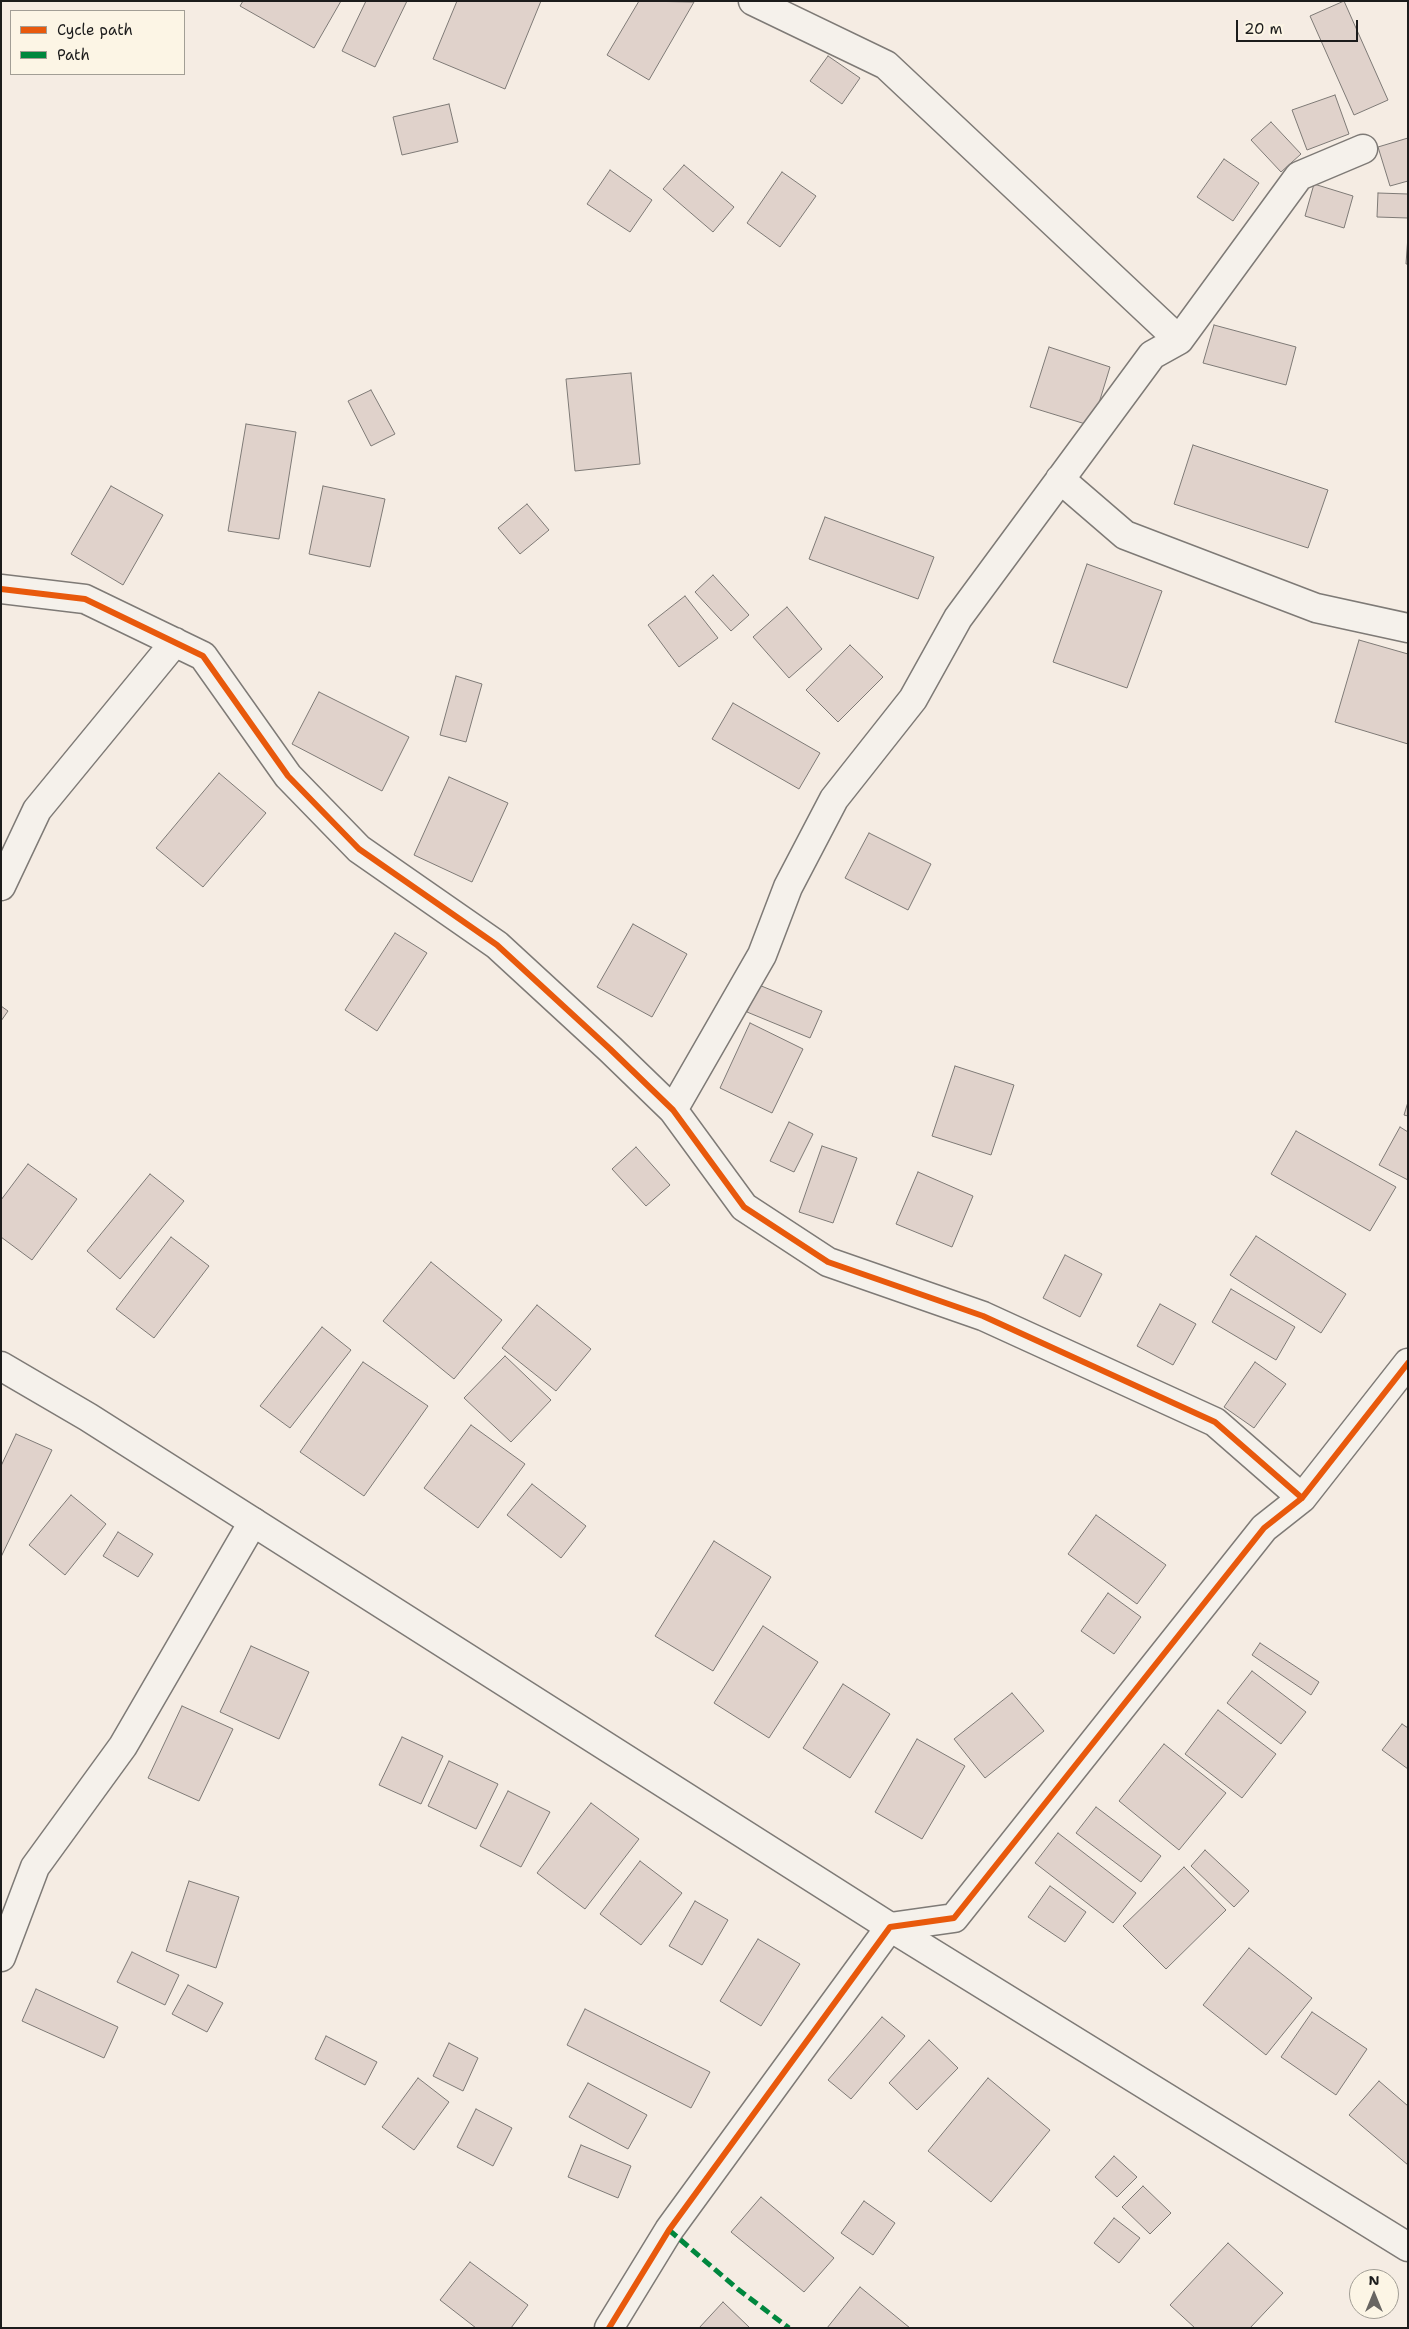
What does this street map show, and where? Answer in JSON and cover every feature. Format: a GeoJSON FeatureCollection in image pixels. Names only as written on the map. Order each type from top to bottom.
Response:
{"type":"FeatureCollection","features":[{"type":"Feature","properties":{"kind":"street"},"geometry":{"type":"LineString","coordinates":[[753,1],[886,65],[1179,340]]}},
{"type":"Feature","properties":{"kind":"street"},"geometry":{"type":"LineString","coordinates":[[673,1110],[762,955],[788,887],[834,799],[913,699],[958,618],[1152,356],[1179,340],[1300,176],[1362,148]]}},
{"type":"Feature","properties":{"kind":"street"},"geometry":{"type":"LineString","coordinates":[[1060,479],[1125,534],[1316,608],[1408,628]]}},
{"type":"Feature","properties":{"kind":"street"},"geometry":{"type":"LineString","coordinates":[[1,589],[85,598],[203,656],[288,776],[359,849],[497,945],[610,1048],[673,1110],[744,1207],[828,1262],[983,1316],[1215,1422],[1302,1498]]}},
{"type":"Feature","properties":{"kind":"street"},"geometry":{"type":"LineString","coordinates":[[1,886],[37,810],[175,642]]}},
{"type":"Feature","properties":{"kind":"street"},"geometry":{"type":"LineString","coordinates":[[609,2328],[669,2230],[890,1927],[954,1918],[1264,1528],[1302,1498],[1408,1363]]}},
{"type":"Feature","properties":{"kind":"street"},"geometry":{"type":"LineString","coordinates":[[1,1366],[88,1417],[890,1927],[1408,2247]]}},
{"type":"Feature","properties":{"kind":"street"},"geometry":{"type":"LineString","coordinates":[[1,1957],[36,1867],[123,1746],[253,1522]]}},
{"type":"Feature","properties":{"kind":"building"},"geometry":{"type":"Polygon","coordinates":[[[243,1],[341,1],[314,48],[240,6],[243,1]]]}},
{"type":"Feature","properties":{"kind":"building"},"geometry":{"type":"Polygon","coordinates":[[[366,1],[407,1],[375,67],[342,51],[366,1]]]}},
{"type":"Feature","properties":{"kind":"building"},"geometry":{"type":"Polygon","coordinates":[[[457,1],[541,1],[505,89],[433,59],[457,1]]]}},
{"type":"Feature","properties":{"kind":"building"},"geometry":{"type":"Polygon","coordinates":[[[639,1],[694,2],[649,80],[607,55],[639,1]]]}},
{"type":"Feature","properties":{"kind":"building"},"geometry":{"type":"Polygon","coordinates":[[[1344,1],[1388,100],[1354,115],[1310,16],[1344,1]]]}},
{"type":"Feature","properties":{"kind":"building"},"geometry":{"type":"Polygon","coordinates":[[[828,56],[860,78],[842,104],[810,81],[828,56]]]}},
{"type":"Feature","properties":{"kind":"building"},"geometry":{"type":"Polygon","coordinates":[[[1335,95],[1349,134],[1307,150],[1292,110],[1335,95]]]}},
{"type":"Feature","properties":{"kind":"building"},"geometry":{"type":"Polygon","coordinates":[[[449,104],[458,142],[402,155],[393,117],[449,104]]]}},
{"type":"Feature","properties":{"kind":"building"},"geometry":{"type":"Polygon","coordinates":[[[1271,122],[1301,154],[1281,172],[1251,140],[1271,122]]]}},
{"type":"Feature","properties":{"kind":"building"},"geometry":{"type":"Polygon","coordinates":[[[1408,138],[1408,181],[1390,186],[1378,147],[1408,138]]]}},
{"type":"Feature","properties":{"kind":"building"},"geometry":{"type":"Polygon","coordinates":[[[1224,159],[1259,183],[1233,221],[1197,197],[1224,159]]]}},
{"type":"Feature","properties":{"kind":"building"},"geometry":{"type":"Polygon","coordinates":[[[684,165],[734,207],[713,232],[663,189],[684,165]]]}},
{"type":"Feature","properties":{"kind":"building"},"geometry":{"type":"Polygon","coordinates":[[[610,170],[652,200],[630,232],[587,204],[610,170]]]}},
{"type":"Feature","properties":{"kind":"building"},"geometry":{"type":"Polygon","coordinates":[[[782,172],[816,196],[780,247],[747,223],[782,172]]]}},
{"type":"Feature","properties":{"kind":"building"},"geometry":{"type":"Polygon","coordinates":[[[1314,184],[1353,196],[1344,228],[1305,216],[1314,184]]]}},
{"type":"Feature","properties":{"kind":"building"},"geometry":{"type":"Polygon","coordinates":[[[1378,193],[1408,194],[1408,218],[1377,217],[1378,193]]]}},
{"type":"Feature","properties":{"kind":"building"},"geometry":{"type":"Polygon","coordinates":[[[1408,236],[1408,264],[1406,264],[1408,236]]]}},
{"type":"Feature","properties":{"kind":"building"},"geometry":{"type":"Polygon","coordinates":[[[1214,325],[1296,347],[1286,385],[1203,363],[1214,325]]]}},
{"type":"Feature","properties":{"kind":"building"},"geometry":{"type":"Polygon","coordinates":[[[1049,347],[1110,367],[1092,426],[1030,407],[1049,347]]]}},
{"type":"Feature","properties":{"kind":"building"},"geometry":{"type":"Polygon","coordinates":[[[631,373],[640,464],[575,471],[566,379],[631,373]]]}},
{"type":"Feature","properties":{"kind":"building"},"geometry":{"type":"Polygon","coordinates":[[[371,390],[395,434],[371,446],[348,401],[371,390]]]}},
{"type":"Feature","properties":{"kind":"building"},"geometry":{"type":"Polygon","coordinates":[[[246,424],[296,432],[279,539],[228,531],[246,424]]]}},
{"type":"Feature","properties":{"kind":"building"},"geometry":{"type":"Polygon","coordinates":[[[1193,445],[1328,490],[1308,548],[1174,504],[1193,445]]]}},
{"type":"Feature","properties":{"kind":"building"},"geometry":{"type":"Polygon","coordinates":[[[111,486],[163,515],[123,585],[71,554],[111,486]]]}},
{"type":"Feature","properties":{"kind":"building"},"geometry":{"type":"Polygon","coordinates":[[[323,486],[385,499],[370,567],[309,554],[323,486]]]}},
{"type":"Feature","properties":{"kind":"building"},"geometry":{"type":"Polygon","coordinates":[[[527,504],[549,530],[520,554],[498,528],[527,504]]]}},
{"type":"Feature","properties":{"kind":"building"},"geometry":{"type":"Polygon","coordinates":[[[825,517],[934,557],[918,599],[809,559],[825,517]]]}},
{"type":"Feature","properties":{"kind":"building"},"geometry":{"type":"Polygon","coordinates":[[[1087,564],[1162,591],[1127,688],[1053,662],[1087,564]]]}},
{"type":"Feature","properties":{"kind":"building"},"geometry":{"type":"Polygon","coordinates":[[[713,575],[749,615],[731,631],[695,592],[713,575]]]}},
{"type":"Feature","properties":{"kind":"building"},"geometry":{"type":"Polygon","coordinates":[[[685,596],[718,638],[679,667],[648,625],[685,596]]]}},
{"type":"Feature","properties":{"kind":"building"},"geometry":{"type":"Polygon","coordinates":[[[787,607],[822,649],[789,678],[753,637],[787,607]]]}},
{"type":"Feature","properties":{"kind":"building"},"geometry":{"type":"Polygon","coordinates":[[[1359,640],[1408,654],[1408,744],[1335,722],[1359,640]]]}},
{"type":"Feature","properties":{"kind":"building"},"geometry":{"type":"Polygon","coordinates":[[[850,645],[883,677],[838,722],[806,690],[850,645]]]}},
{"type":"Feature","properties":{"kind":"building"},"geometry":{"type":"Polygon","coordinates":[[[456,676],[482,684],[466,742],[440,735],[456,676]]]}},
{"type":"Feature","properties":{"kind":"building"},"geometry":{"type":"Polygon","coordinates":[[[319,692],[409,737],[382,791],[292,744],[319,692]]]}},
{"type":"Feature","properties":{"kind":"building"},"geometry":{"type":"Polygon","coordinates":[[[733,703],[820,753],[799,789],[712,739],[733,703]]]}},
{"type":"Feature","properties":{"kind":"building"},"geometry":{"type":"Polygon","coordinates":[[[219,773],[266,813],[203,887],[156,848],[219,773]]]}},
{"type":"Feature","properties":{"kind":"building"},"geometry":{"type":"Polygon","coordinates":[[[449,777],[508,803],[472,882],[414,855],[449,777]]]}},
{"type":"Feature","properties":{"kind":"building"},"geometry":{"type":"Polygon","coordinates":[[[869,833],[931,864],[908,910],[845,878],[869,833]]]}},
{"type":"Feature","properties":{"kind":"building"},"geometry":{"type":"Polygon","coordinates":[[[633,924],[687,954],[652,1017],[597,987],[633,924]]]}},
{"type":"Feature","properties":{"kind":"building"},"geometry":{"type":"Polygon","coordinates":[[[395,933],[427,953],[377,1031],[345,1010],[395,933]]]}},
{"type":"Feature","properties":{"kind":"building"},"geometry":{"type":"Polygon","coordinates":[[[759,985],[822,1011],[810,1038],[747,1012],[759,985]]]}},
{"type":"Feature","properties":{"kind":"building"},"geometry":{"type":"Polygon","coordinates":[[[1,1006],[8,1011],[1,1021],[1,1006]]]}},
{"type":"Feature","properties":{"kind":"building"},"geometry":{"type":"Polygon","coordinates":[[[750,1023],[803,1049],[772,1113],[720,1088],[750,1023]]]}},
{"type":"Feature","properties":{"kind":"building"},"geometry":{"type":"Polygon","coordinates":[[[955,1066],[1014,1085],[991,1155],[932,1136],[955,1066]]]}},
{"type":"Feature","properties":{"kind":"building"},"geometry":{"type":"Polygon","coordinates":[[[1408,1102],[1408,1116],[1404,1115],[1408,1102]]]}},
{"type":"Feature","properties":{"kind":"building"},"geometry":{"type":"Polygon","coordinates":[[[789,1122],[813,1134],[794,1172],[770,1161],[789,1122]]]}},
{"type":"Feature","properties":{"kind":"building"},"geometry":{"type":"Polygon","coordinates":[[[1400,1127],[1408,1132],[1408,1180],[1379,1165],[1400,1127]]]}},
{"type":"Feature","properties":{"kind":"building"},"geometry":{"type":"Polygon","coordinates":[[[1296,1131],[1396,1187],[1370,1231],[1271,1174],[1296,1131]]]}},
{"type":"Feature","properties":{"kind":"building"},"geometry":{"type":"Polygon","coordinates":[[[822,1146],[857,1158],[833,1223],[799,1212],[822,1146]]]}},
{"type":"Feature","properties":{"kind":"building"},"geometry":{"type":"Polygon","coordinates":[[[636,1147],[670,1185],[646,1206],[612,1169],[636,1147]]]}},
{"type":"Feature","properties":{"kind":"building"},"geometry":{"type":"Polygon","coordinates":[[[28,1164],[77,1199],[32,1260],[1,1237],[1,1200],[28,1164]]]}},
{"type":"Feature","properties":{"kind":"building"},"geometry":{"type":"Polygon","coordinates":[[[918,1172],[973,1196],[952,1247],[896,1224],[918,1172]]]}},
{"type":"Feature","properties":{"kind":"building"},"geometry":{"type":"Polygon","coordinates":[[[150,1174],[184,1201],[120,1279],[87,1251],[150,1174]]]}},
{"type":"Feature","properties":{"kind":"building"},"geometry":{"type":"Polygon","coordinates":[[[1256,1236],[1346,1294],[1321,1333],[1230,1275],[1256,1236]]]}},
{"type":"Feature","properties":{"kind":"building"},"geometry":{"type":"Polygon","coordinates":[[[171,1237],[209,1266],[154,1338],[116,1309],[171,1237]]]}},
{"type":"Feature","properties":{"kind":"building"},"geometry":{"type":"Polygon","coordinates":[[[1065,1255],[1102,1274],[1080,1317],[1043,1298],[1065,1255]]]}},
{"type":"Feature","properties":{"kind":"building"},"geometry":{"type":"Polygon","coordinates":[[[431,1262],[502,1320],[454,1379],[383,1321],[431,1262]]]}},
{"type":"Feature","properties":{"kind":"building"},"geometry":{"type":"Polygon","coordinates":[[[1231,1289],[1295,1327],[1276,1360],[1212,1322],[1231,1289]]]}},
{"type":"Feature","properties":{"kind":"building"},"geometry":{"type":"Polygon","coordinates":[[[1160,1304],[1196,1324],[1173,1365],[1137,1346],[1160,1304]]]}},
{"type":"Feature","properties":{"kind":"building"},"geometry":{"type":"Polygon","coordinates":[[[537,1305],[591,1349],[556,1391],[502,1348],[537,1305]]]}},
{"type":"Feature","properties":{"kind":"building"},"geometry":{"type":"Polygon","coordinates":[[[322,1327],[351,1350],[290,1428],[260,1406],[322,1327]]]}},
{"type":"Feature","properties":{"kind":"building"},"geometry":{"type":"Polygon","coordinates":[[[505,1356],[551,1400],[511,1442],[464,1398],[505,1356]]]}},
{"type":"Feature","properties":{"kind":"building"},"geometry":{"type":"Polygon","coordinates":[[[363,1362],[428,1406],[364,1496],[300,1452],[363,1362]]]}},
{"type":"Feature","properties":{"kind":"building"},"geometry":{"type":"Polygon","coordinates":[[[1255,1362],[1286,1384],[1254,1428],[1224,1407],[1255,1362]]]}},
{"type":"Feature","properties":{"kind":"building"},"geometry":{"type":"Polygon","coordinates":[[[471,1425],[525,1464],[478,1528],[424,1488],[471,1425]]]}},
{"type":"Feature","properties":{"kind":"building"},"geometry":{"type":"Polygon","coordinates":[[[16,1434],[52,1450],[1,1557],[1,1466],[16,1434]]]}},
{"type":"Feature","properties":{"kind":"building"},"geometry":{"type":"Polygon","coordinates":[[[532,1484],[586,1526],[561,1558],[507,1515],[532,1484]]]}},
{"type":"Feature","properties":{"kind":"building"},"geometry":{"type":"Polygon","coordinates":[[[71,1495],[106,1524],[65,1575],[29,1545],[71,1495]]]}},
{"type":"Feature","properties":{"kind":"building"},"geometry":{"type":"Polygon","coordinates":[[[1096,1515],[1166,1565],[1137,1604],[1068,1554],[1096,1515]]]}},
{"type":"Feature","properties":{"kind":"building"},"geometry":{"type":"Polygon","coordinates":[[[118,1532],[153,1554],[138,1577],[103,1556],[118,1532]]]}},
{"type":"Feature","properties":{"kind":"building"},"geometry":{"type":"Polygon","coordinates":[[[714,1541],[771,1577],[713,1671],[655,1636],[714,1541]]]}},
{"type":"Feature","properties":{"kind":"building"},"geometry":{"type":"Polygon","coordinates":[[[1108,1593],[1141,1617],[1114,1654],[1081,1631],[1108,1593]]]}},
{"type":"Feature","properties":{"kind":"building"},"geometry":{"type":"Polygon","coordinates":[[[763,1626],[818,1662],[769,1738],[714,1703],[763,1626]]]}},
{"type":"Feature","properties":{"kind":"building"},"geometry":{"type":"Polygon","coordinates":[[[1260,1643],[1319,1682],[1311,1695],[1252,1655],[1260,1643]]]}},
{"type":"Feature","properties":{"kind":"building"},"geometry":{"type":"Polygon","coordinates":[[[251,1646],[309,1672],[279,1739],[220,1712],[251,1646]]]}},
{"type":"Feature","properties":{"kind":"building"},"geometry":{"type":"Polygon","coordinates":[[[1252,1671],[1306,1712],[1281,1744],[1227,1703],[1252,1671]]]}},
{"type":"Feature","properties":{"kind":"building"},"geometry":{"type":"Polygon","coordinates":[[[843,1684],[890,1714],[850,1778],[803,1748],[843,1684]]]}},
{"type":"Feature","properties":{"kind":"building"},"geometry":{"type":"Polygon","coordinates":[[[1012,1693],[1044,1731],[985,1778],[954,1739],[1012,1693]]]}},
{"type":"Feature","properties":{"kind":"building"},"geometry":{"type":"Polygon","coordinates":[[[182,1706],[233,1729],[199,1801],[148,1778],[182,1706]]]}},
{"type":"Feature","properties":{"kind":"building"},"geometry":{"type":"Polygon","coordinates":[[[1218,1710],[1276,1754],[1242,1798],[1185,1754],[1218,1710]]]}},
{"type":"Feature","properties":{"kind":"building"},"geometry":{"type":"Polygon","coordinates":[[[1402,1724],[1408,1728],[1408,1769],[1382,1750],[1402,1724]]]}},
{"type":"Feature","properties":{"kind":"building"},"geometry":{"type":"Polygon","coordinates":[[[402,1737],[443,1756],[421,1804],[379,1785],[402,1737]]]}},
{"type":"Feature","properties":{"kind":"building"},"geometry":{"type":"Polygon","coordinates":[[[917,1739],[965,1766],[922,1839],[875,1812],[917,1739]]]}},
{"type":"Feature","properties":{"kind":"building"},"geometry":{"type":"Polygon","coordinates":[[[1164,1744],[1226,1793],[1179,1850],[1119,1801],[1164,1744]]]}},
{"type":"Feature","properties":{"kind":"building"},"geometry":{"type":"Polygon","coordinates":[[[449,1761],[498,1784],[476,1829],[428,1806],[449,1761]]]}},
{"type":"Feature","properties":{"kind":"building"},"geometry":{"type":"Polygon","coordinates":[[[508,1791],[550,1812],[521,1867],[480,1846],[508,1791]]]}},
{"type":"Feature","properties":{"kind":"building"},"geometry":{"type":"Polygon","coordinates":[[[591,1803],[639,1839],[585,1909],[537,1873],[591,1803]]]}},
{"type":"Feature","properties":{"kind":"building"},"geometry":{"type":"Polygon","coordinates":[[[1096,1807],[1161,1856],[1141,1882],[1076,1833],[1096,1807]]]}},
{"type":"Feature","properties":{"kind":"building"},"geometry":{"type":"Polygon","coordinates":[[[1058,1833],[1136,1893],[1113,1923],[1035,1863],[1058,1833]]]}},
{"type":"Feature","properties":{"kind":"building"},"geometry":{"type":"Polygon","coordinates":[[[1205,1850],[1249,1891],[1234,1907],[1191,1866],[1205,1850]]]}},
{"type":"Feature","properties":{"kind":"building"},"geometry":{"type":"Polygon","coordinates":[[[640,1861],[682,1893],[641,1945],[600,1914],[640,1861]]]}},
{"type":"Feature","properties":{"kind":"building"},"geometry":{"type":"Polygon","coordinates":[[[1184,1867],[1226,1910],[1166,1969],[1123,1926],[1184,1867]]]}},
{"type":"Feature","properties":{"kind":"building"},"geometry":{"type":"Polygon","coordinates":[[[189,1881],[239,1897],[216,1968],[166,1951],[189,1881]]]}},
{"type":"Feature","properties":{"kind":"building"},"geometry":{"type":"Polygon","coordinates":[[[1050,1886],[1086,1912],[1065,1942],[1028,1917],[1050,1886]]]}},
{"type":"Feature","properties":{"kind":"building"},"geometry":{"type":"Polygon","coordinates":[[[695,1901],[728,1920],[702,1965],[669,1946],[695,1901]]]}},
{"type":"Feature","properties":{"kind":"building"},"geometry":{"type":"Polygon","coordinates":[[[758,1939],[800,1964],[761,2026],[720,2001],[758,1939]]]}},
{"type":"Feature","properties":{"kind":"building"},"geometry":{"type":"Polygon","coordinates":[[[1249,1948],[1312,1998],[1266,2055],[1203,2005],[1249,1948]]]}},
{"type":"Feature","properties":{"kind":"building"},"geometry":{"type":"Polygon","coordinates":[[[132,1952],[179,1975],[165,2005],[117,1982],[132,1952]]]}},
{"type":"Feature","properties":{"kind":"building"},"geometry":{"type":"Polygon","coordinates":[[[188,1985],[223,2003],[207,2032],[172,2014],[188,1985]]]}},
{"type":"Feature","properties":{"kind":"building"},"geometry":{"type":"Polygon","coordinates":[[[36,1989],[118,2027],[104,2058],[22,2021],[36,1989]]]}},
{"type":"Feature","properties":{"kind":"building"},"geometry":{"type":"Polygon","coordinates":[[[585,2009],[710,2072],[691,2108],[567,2045],[585,2009]]]}},
{"type":"Feature","properties":{"kind":"building"},"geometry":{"type":"Polygon","coordinates":[[[1312,2012],[1367,2049],[1336,2095],[1281,2057],[1312,2012]]]}},
{"type":"Feature","properties":{"kind":"building"},"geometry":{"type":"Polygon","coordinates":[[[882,2017],[905,2036],[851,2099],[828,2080],[882,2017]]]}},
{"type":"Feature","properties":{"kind":"building"},"geometry":{"type":"Polygon","coordinates":[[[326,2036],[377,2062],[365,2085],[315,2059],[326,2036]]]}},
{"type":"Feature","properties":{"kind":"building"},"geometry":{"type":"Polygon","coordinates":[[[929,2040],[958,2068],[917,2110],[889,2083],[929,2040]]]}},
{"type":"Feature","properties":{"kind":"building"},"geometry":{"type":"Polygon","coordinates":[[[449,2043],[478,2058],[463,2091],[433,2076],[449,2043]]]}},
{"type":"Feature","properties":{"kind":"building"},"geometry":{"type":"Polygon","coordinates":[[[418,2078],[449,2102],[414,2150],[382,2127],[418,2078]]]}},
{"type":"Feature","properties":{"kind":"building"},"geometry":{"type":"Polygon","coordinates":[[[988,2078],[1050,2130],[991,2202],[928,2151],[988,2078]]]}},
{"type":"Feature","properties":{"kind":"building"},"geometry":{"type":"Polygon","coordinates":[[[1379,2081],[1408,2106],[1408,2165],[1349,2115],[1379,2081]]]}},
{"type":"Feature","properties":{"kind":"building"},"geometry":{"type":"Polygon","coordinates":[[[588,2083],[647,2115],[628,2149],[569,2117],[588,2083]]]}},
{"type":"Feature","properties":{"kind":"building"},"geometry":{"type":"Polygon","coordinates":[[[476,2109],[512,2128],[493,2166],[457,2147],[476,2109]]]}},
{"type":"Feature","properties":{"kind":"building"},"geometry":{"type":"Polygon","coordinates":[[[581,2145],[631,2166],[618,2198],[568,2177],[581,2145]]]}},
{"type":"Feature","properties":{"kind":"building"},"geometry":{"type":"Polygon","coordinates":[[[1114,2156],[1137,2177],[1117,2197],[1095,2177],[1114,2156]]]}},
{"type":"Feature","properties":{"kind":"building"},"geometry":{"type":"Polygon","coordinates":[[[1143,2186],[1171,2213],[1150,2234],[1122,2207],[1143,2186]]]}},
{"type":"Feature","properties":{"kind":"building"},"geometry":{"type":"Polygon","coordinates":[[[761,2197],[834,2258],[804,2292],[731,2232],[761,2197]]]}},
{"type":"Feature","properties":{"kind":"building"},"geometry":{"type":"Polygon","coordinates":[[[864,2201],[895,2223],[873,2255],[841,2233],[864,2201]]]}},
{"type":"Feature","properties":{"kind":"building"},"geometry":{"type":"Polygon","coordinates":[[[1114,2218],[1140,2238],[1119,2263],[1094,2243],[1114,2218]]]}},
{"type":"Feature","properties":{"kind":"building"},"geometry":{"type":"Polygon","coordinates":[[[1228,2243],[1283,2293],[1250,2328],[1195,2328],[1170,2305],[1228,2243]]]}},
{"type":"Feature","properties":{"kind":"building"},"geometry":{"type":"Polygon","coordinates":[[[470,2262],[528,2305],[511,2328],[476,2328],[440,2300],[470,2262]]]}},
{"type":"Feature","properties":{"kind":"building"},"geometry":{"type":"Polygon","coordinates":[[[860,2287],[910,2328],[827,2328],[860,2287]]]}},
{"type":"Feature","properties":{"kind":"building"},"geometry":{"type":"Polygon","coordinates":[[[723,2302],[750,2328],[699,2328],[723,2302]]]}},
{"type":"Feature","properties":{"kind":"marked path"},"geometry":{"type":"LineString","coordinates":[[669,2230],[739,2290],[789,2328]]}},
{"type":"Feature","properties":{"kind":"cycle path"},"geometry":{"type":"LineString","coordinates":[[1,589],[85,599],[203,656],[288,776],[359,849],[497,945],[610,1049],[673,1110],[744,1207],[828,1262],[983,1316],[1215,1422],[1302,1498]]}},
{"type":"Feature","properties":{"kind":"cycle path"},"geometry":{"type":"LineString","coordinates":[[609,2328],[669,2230],[890,1927],[954,1918],[1264,1528],[1302,1498],[1408,1363]]}}]}
